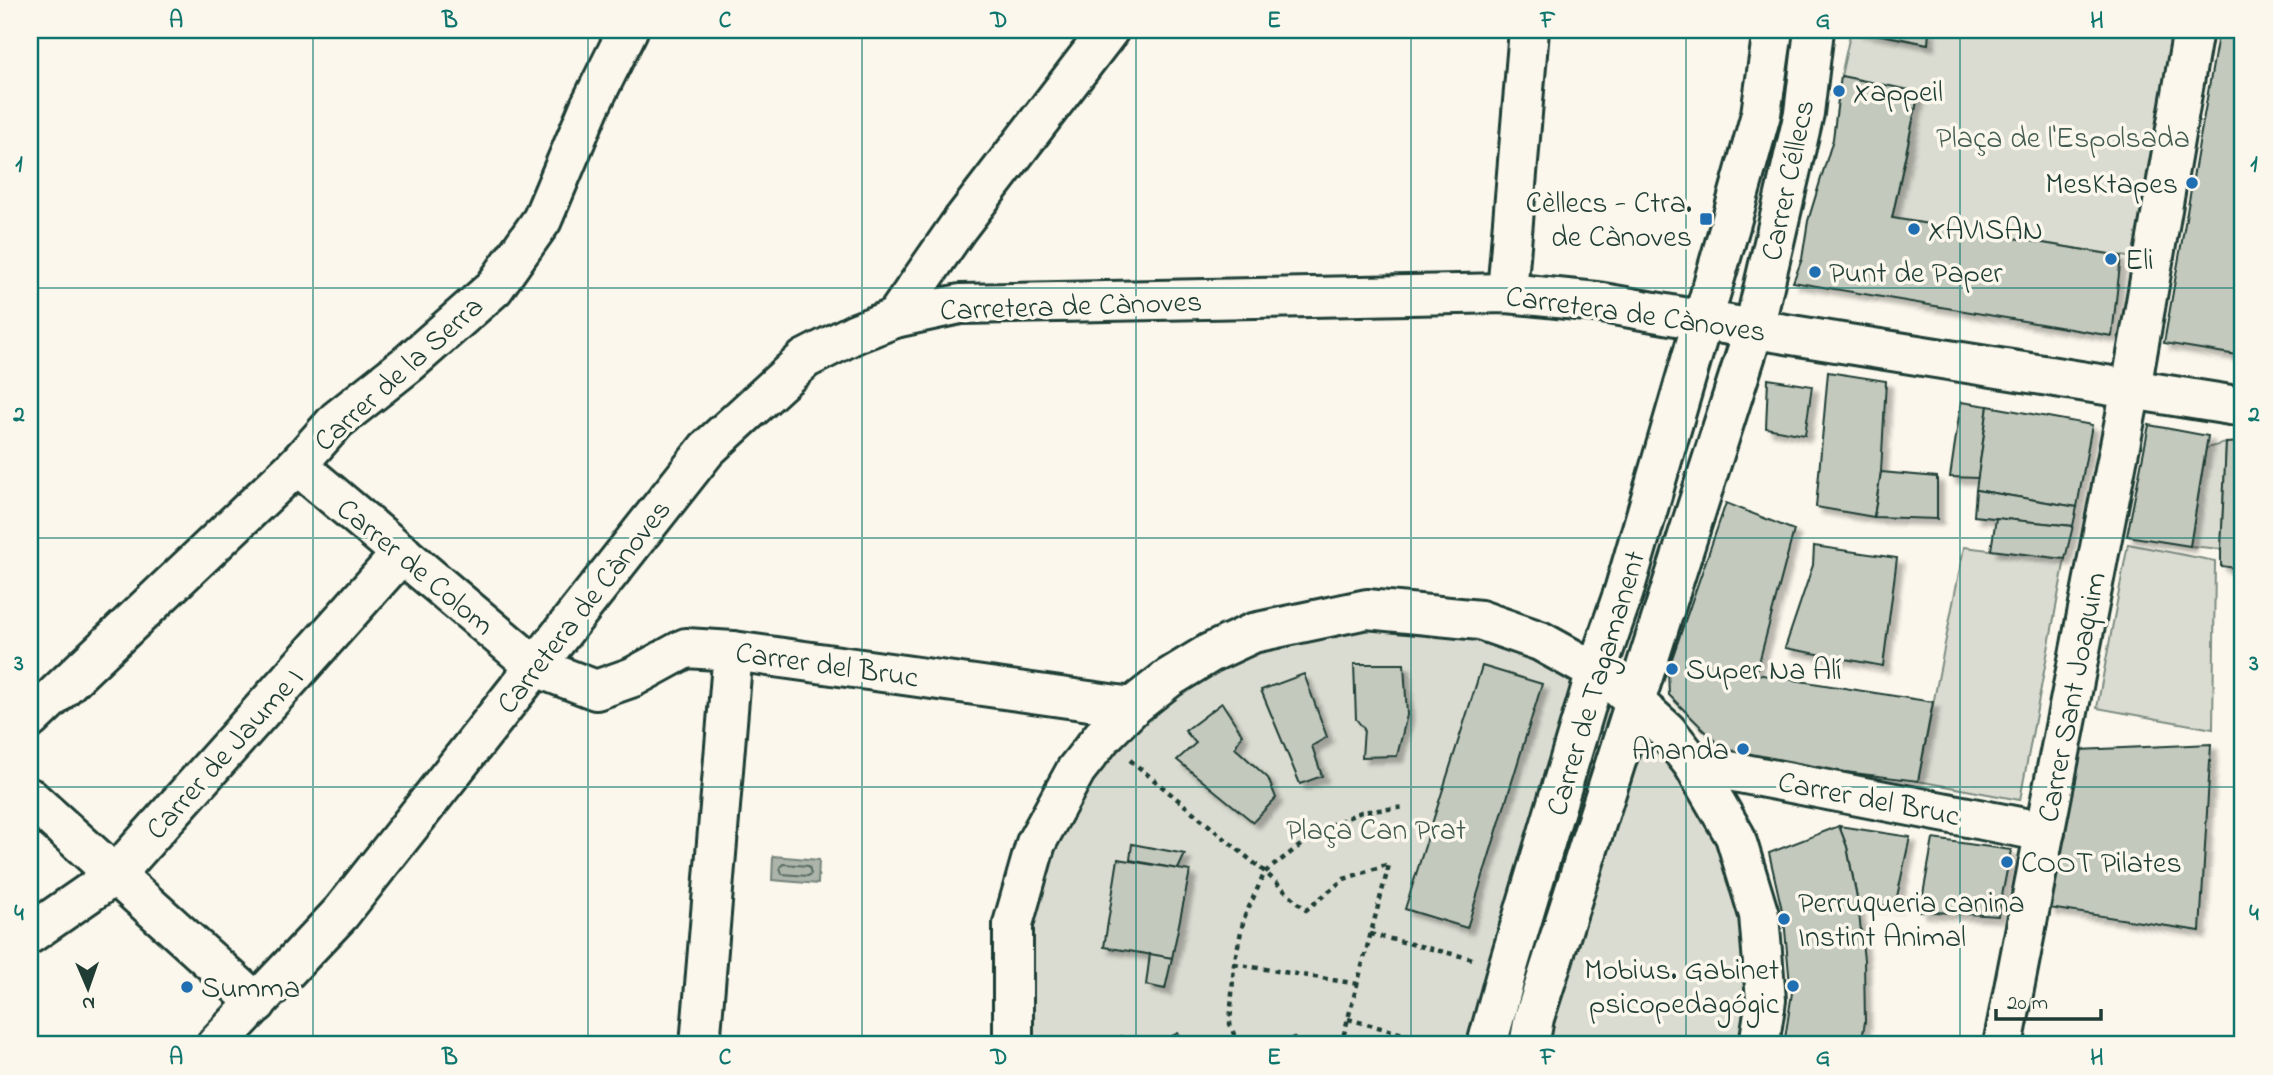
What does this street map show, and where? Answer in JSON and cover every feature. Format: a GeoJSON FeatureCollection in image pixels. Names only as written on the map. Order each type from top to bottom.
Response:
{"type":"FeatureCollection","features":[{"type":"Feature","properties":{"kind":"street","name":"Carrer de la Serra"},"geometry":{"type":"LineString","coordinates":[[30,719],[297,465],[337,419],[410,363],[494,288],[541,220],[590,106],[628,30]]}},
{"type":"Feature","properties":{"kind":"street"},"geometry":{"type":"LineString","coordinates":[[895,318],[958,227],[1109,30]]}},
{"type":"Feature","properties":{"kind":"street"},"geometry":{"type":"LineString","coordinates":[[1507,293],[1529,30]]}},
{"type":"Feature","properties":{"kind":"street","name":"Carrer Céllecs"},"geometry":{"type":"LineString","coordinates":[[1703,320],[1761,114],[1773,30]]}},
{"type":"Feature","properties":{"kind":"street","name":"Carrer Céllecs"},"geometry":{"type":"LineString","coordinates":[[1754,329],[1804,113],[1814,30]]}},
{"type":"Feature","properties":{"kind":"street","name":"Carrer Sant Joaquim"},"geometry":{"type":"LineString","coordinates":[[2003,1045],[2131,389],[2193,30]]}},
{"type":"Feature","properties":{"kind":"street","name":"Carretera de Cànoves"},"geometry":{"type":"LineString","coordinates":[[216,1045],[341,913],[707,449],[806,359],[856,333],[895,318],[960,304],[1507,293],[1597,302],[2243,407]]}},
{"type":"Feature","properties":{"kind":"street","name":"Carrer de Tagamanent"},"geometry":{"type":"LineString","coordinates":[[1487,1045],[1596,671],[1624,591],[1703,320]]}},
{"type":"Feature","properties":{"kind":"street","name":"Carrer de Tagamanent"},"geometry":{"type":"LineString","coordinates":[[1529,1045],[1534,1018],[1754,329]]}},
{"type":"Feature","properties":{"kind":"street","name":"Carrer de Colom"},"geometry":{"type":"LineString","coordinates":[[297,465],[536,667]]}},
{"type":"Feature","properties":{"kind":"street","name":"Carrer de Jaume I"},"geometry":{"type":"LineString","coordinates":[[30,934],[115,875],[402,554]]}},
{"type":"Feature","properties":{"kind":"street"},"geometry":{"type":"LineString","coordinates":[[1013,1045],[1013,924],[1036,843],[1076,770],[1102,737],[1132,707],[1199,659],[1253,633],[1367,609],[1480,620],[1540,641],[1596,671],[1637,702],[1667,731],[1693,764],[1735,836],[1759,915],[1766,1000],[1759,1045]]}},
{"type":"Feature","properties":{"kind":"street","name":"Carrer del Bruc"},"geometry":{"type":"LineString","coordinates":[[536,667],[596,690],[633,677],[685,648],[733,651],[1132,707]]}},
{"type":"Feature","properties":{"kind":"street"},"geometry":{"type":"LineString","coordinates":[[700,1045],[733,651]]}},
{"type":"Feature","properties":{"kind":"street","name":"Carrer del Bruc"},"geometry":{"type":"LineString","coordinates":[[1693,764],[2045,832]]}},
{"type":"Feature","properties":{"kind":"street"},"geometry":{"type":"LineString","coordinates":[[30,798],[257,1003]]}},
{"type":"Feature","properties":{"kind":"path"},"geometry":{"type":"LineString","coordinates":[[1102,737],[1306,909],[1344,879],[1389,864],[1341,1045]]}},
{"type":"Feature","properties":{"kind":"path"},"geometry":{"type":"LineString","coordinates":[[1238,1045],[1230,1024],[1234,964],[1244,918],[1265,872],[1322,829],[1362,812],[1406,807]]}},
{"type":"Feature","properties":{"kind":"path"},"geometry":{"type":"LineString","coordinates":[[1370,934],[1508,967]]}},
{"type":"Feature","properties":{"kind":"path"},"geometry":{"type":"LineString","coordinates":[[1234,964],[1358,984]]}},
{"type":"Feature","properties":{"kind":"path"},"geometry":{"type":"LineString","coordinates":[[1348,1019],[1444,1045]]}},
{"type":"Feature","properties":{"kind":"path"},"geometry":{"type":"LineString","coordinates":[[1282,1045],[1294,1038],[1297,1045]]}},
{"type":"Feature","properties":{"kind":"green space","name":"Plaça de l'Espolsada"},"geometry":{"type":"Polygon","coordinates":[[[1851,30],[1928,44],[1929,30],[2192,30],[2152,261],[1892,218],[1919,93],[1841,76],[1851,30]]]}},
{"type":"Feature","properties":{"kind":"green space"},"geometry":{"type":"Polygon","coordinates":[[[2226,443],[2221,549],[2190,546],[2206,448],[2226,443]]]}},
{"type":"Feature","properties":{"kind":"green space"},"geometry":{"type":"Polygon","coordinates":[[[2128,544],[2215,561],[2213,729],[2097,708],[2128,544]]]}},
{"type":"Feature","properties":{"kind":"green space"},"geometry":{"type":"Polygon","coordinates":[[[1964,547],[2065,559],[2020,800],[1918,781],[1964,547]]]}},
{"type":"Feature","properties":{"kind":"green space","name":"Plaça Can Prat"},"geometry":{"type":"Polygon","coordinates":[[[1480,620],[1637,702],[1735,836],[1759,1045],[1013,1045],[1013,924],[1076,770],[1253,633],[1480,620]]]}},
{"type":"Feature","properties":{"kind":"water"},"geometry":{"type":"Polygon","coordinates":[[[773,856],[819,860],[818,884],[772,880],[773,856]]]}},
{"type":"Feature","properties":{"kind":"building"},"geometry":{"type":"Polygon","coordinates":[[[1855,30],[1929,30],[1928,44],[1883,35],[1855,30]]]}},
{"type":"Feature","properties":{"kind":"building"},"geometry":{"type":"Polygon","coordinates":[[[2219,30],[2243,30],[2243,356],[2164,343],[2219,30]]]}},
{"type":"Feature","properties":{"kind":"building"},"geometry":{"type":"Polygon","coordinates":[[[1841,76],[1919,92],[1892,218],[2121,256],[2112,336],[1793,282],[1802,259],[1808,221],[1833,139],[1841,76]]]}},
{"type":"Feature","properties":{"kind":"building"},"geometry":{"type":"Polygon","coordinates":[[[1828,372],[1886,381],[1881,472],[1874,517],[1816,507],[1828,372]]]}},
{"type":"Feature","properties":{"kind":"building"},"geometry":{"type":"Polygon","coordinates":[[[1768,379],[1812,386],[1805,435],[1766,428],[1768,379]]]}},
{"type":"Feature","properties":{"kind":"building"},"geometry":{"type":"Polygon","coordinates":[[[1961,402],[1988,406],[1978,478],[1950,477],[1961,402]]]}},
{"type":"Feature","properties":{"kind":"building"},"geometry":{"type":"Polygon","coordinates":[[[1988,406],[2092,425],[2077,507],[1976,490],[1988,406]]]}},
{"type":"Feature","properties":{"kind":"building"},"geometry":{"type":"Polygon","coordinates":[[[2149,425],[2208,436],[2190,546],[2127,536],[2149,425]]]}},
{"type":"Feature","properties":{"kind":"building"},"geometry":{"type":"Polygon","coordinates":[[[2243,442],[2243,569],[2221,566],[2221,549],[2226,443],[2243,442]]]}},
{"type":"Feature","properties":{"kind":"building"},"geometry":{"type":"Polygon","coordinates":[[[1881,472],[1937,477],[1937,519],[1874,517],[1881,472]]]}},
{"type":"Feature","properties":{"kind":"building"},"geometry":{"type":"Polygon","coordinates":[[[1976,490],[2077,507],[2073,526],[1974,516],[1976,490]]]}},
{"type":"Feature","properties":{"kind":"building"},"geometry":{"type":"Polygon","coordinates":[[[1726,503],[1794,530],[1756,674],[1933,702],[1918,781],[1732,758],[1669,695],[1668,670],[1726,503]]]}},
{"type":"Feature","properties":{"kind":"building"},"geometry":{"type":"Polygon","coordinates":[[[1996,518],[2073,526],[2065,559],[1991,550],[1996,518]]]}},
{"type":"Feature","properties":{"kind":"building"},"geometry":{"type":"Polygon","coordinates":[[[1814,546],[1897,558],[1883,666],[1785,648],[1813,565],[1814,546]]]}},
{"type":"Feature","properties":{"kind":"building"},"geometry":{"type":"Polygon","coordinates":[[[1354,664],[1404,664],[1407,715],[1397,756],[1362,757],[1364,729],[1356,719],[1354,664]]]}},
{"type":"Feature","properties":{"kind":"building"},"geometry":{"type":"Polygon","coordinates":[[[1482,666],[1542,684],[1467,928],[1405,909],[1482,666]]]}},
{"type":"Feature","properties":{"kind":"building"},"geometry":{"type":"Polygon","coordinates":[[[1304,674],[1327,737],[1312,746],[1322,776],[1300,784],[1261,690],[1304,674]]]}},
{"type":"Feature","properties":{"kind":"building"},"geometry":{"type":"Polygon","coordinates":[[[1222,703],[1242,734],[1235,748],[1268,778],[1276,798],[1253,822],[1177,760],[1196,743],[1185,731],[1222,703]]]}},
{"type":"Feature","properties":{"kind":"building"},"geometry":{"type":"Polygon","coordinates":[[[2211,744],[2200,931],[2049,908],[2079,750],[2211,744]]]}},
{"type":"Feature","properties":{"kind":"building"},"geometry":{"type":"Polygon","coordinates":[[[1839,826],[1910,837],[1895,906],[1858,904],[1847,847],[1839,826]]]}},
{"type":"Feature","properties":{"kind":"building"},"geometry":{"type":"Polygon","coordinates":[[[1839,826],[1847,847],[1858,904],[1864,960],[1865,1022],[1861,1045],[1784,1045],[1793,986],[1790,985],[1784,919],[1769,853],[1839,826]]]}},
{"type":"Feature","properties":{"kind":"building"},"geometry":{"type":"Polygon","coordinates":[[[1933,839],[2011,850],[1998,916],[1920,911],[1933,839]]]}},
{"type":"Feature","properties":{"kind":"building"},"geometry":{"type":"Polygon","coordinates":[[[1132,844],[1185,854],[1178,869],[1130,860],[1132,844]]]}},
{"type":"Feature","properties":{"kind":"building"},"geometry":{"type":"Polygon","coordinates":[[[1118,859],[1190,871],[1172,958],[1104,947],[1118,859]]]}},
{"type":"Feature","properties":{"kind":"building"},"geometry":{"type":"Polygon","coordinates":[[[1150,954],[1172,958],[1165,989],[1146,985],[1150,954]]]}},
{"type":"Feature","properties":{"kind":"building"},"geometry":{"type":"Polygon","coordinates":[[[1178,1033],[1185,1045],[1154,1045],[1178,1033]]]}},
{"type":"Feature","properties":{"kind":"building"},"geometry":{"type":"Polygon","coordinates":[[[1121,1036],[1126,1045],[1105,1045],[1121,1036]]]}},
{"type":"Feature","properties":{"kind":"place","name":"Xappeil"},"geometry":{"type":"Point","coordinates":[1839,91]}},
{"type":"Feature","properties":{"kind":"place","name":"MesKtapes"},"geometry":{"type":"Point","coordinates":[2192,183]}},
{"type":"Feature","properties":{"kind":"place","name":"Cèllecs - Ctra. de Cànoves"},"geometry":{"type":"Point","coordinates":[1706,219]}},
{"type":"Feature","properties":{"kind":"place","name":"XAVISAN"},"geometry":{"type":"Point","coordinates":[1914,229]}},
{"type":"Feature","properties":{"kind":"place","name":"Eli"},"geometry":{"type":"Point","coordinates":[2111,259]}},
{"type":"Feature","properties":{"kind":"place","name":"Punt de Paper"},"geometry":{"type":"Point","coordinates":[1815,272]}},
{"type":"Feature","properties":{"kind":"place","name":"Super Na Alí"},"geometry":{"type":"Point","coordinates":[1672,669]}},
{"type":"Feature","properties":{"kind":"place","name":"Ananda"},"geometry":{"type":"Point","coordinates":[1743,749]}},
{"type":"Feature","properties":{"kind":"place","name":"COOT Pilates"},"geometry":{"type":"Point","coordinates":[2007,862]}},
{"type":"Feature","properties":{"kind":"place","name":"Perruqueria canina Instint Animal"},"geometry":{"type":"Point","coordinates":[1784,919]}},
{"type":"Feature","properties":{"kind":"place","name":"Mobius. Gabinet psicopedagógic"},"geometry":{"type":"Point","coordinates":[1793,986]}},
{"type":"Feature","properties":{"kind":"place","name":"Summa"},"geometry":{"type":"Point","coordinates":[187,987]}}]}
